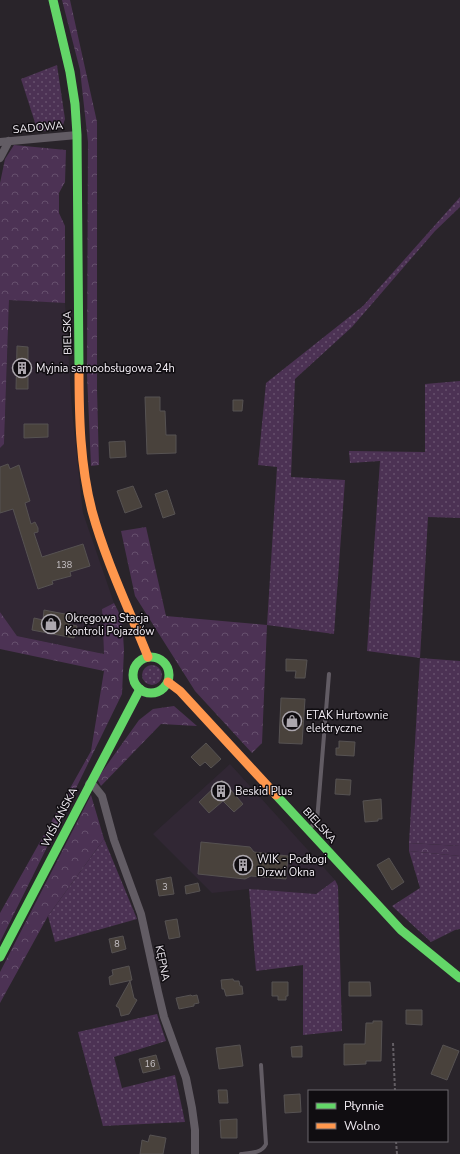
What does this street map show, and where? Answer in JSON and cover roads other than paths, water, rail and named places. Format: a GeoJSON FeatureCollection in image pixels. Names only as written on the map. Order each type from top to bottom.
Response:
{"type":"FeatureCollection","features":[{"type":"Feature","properties":{"kind":"street","name":"BIELSKA"},"geometry":{"type":"LineString","coordinates":[[52,0],[70,72],[75,104],[77,135],[80,408],[82,454],[92,510],[103,547],[136,622],[148,657]]}},
{"type":"Feature","properties":{"kind":"street","name":"SADOWA"},"geometry":{"type":"LineString","coordinates":[[0,142],[77,135]]}},
{"type":"Feature","properties":{"kind":"street"},"geometry":{"type":"LineString","coordinates":[[0,158],[9,141]]}},
{"type":"Feature","properties":{"kind":"street"},"geometry":{"type":"LineString","coordinates":[[148,657],[159,659],[167,666],[169,671],[168,682],[161,690],[156,693],[150,693],[140,689],[134,680],[133,673],[138,662],[143,659],[148,657]]}},
{"type":"Feature","properties":{"kind":"street","name":"BIELSKA"},"geometry":{"type":"LineString","coordinates":[[168,682],[180,692],[402,930],[460,978]]}},
{"type":"Feature","properties":{"kind":"street","name":"WIŚLAŃSKA"},"geometry":{"type":"LineString","coordinates":[[0,957],[89,784],[140,689]]}},
{"type":"Feature","properties":{"kind":"street","name":"KĘPNA"},"geometry":{"type":"LineString","coordinates":[[89,784],[94,786],[102,796],[114,840],[142,914],[159,998],[186,1078],[195,1130],[194,1154]]}},
{"type":"Feature","properties":{"kind":"lane"},"geometry":{"type":"LineString","coordinates":[[308,830],[317,821],[328,674]]}},
{"type":"Feature","properties":{"kind":"lane"},"geometry":{"type":"LineString","coordinates":[[242,1154],[259,1151],[266,1144],[261,1065]]}},
{"type":"Feature","properties":{"kind":"place","name":"Myjnia samoobsługowa 24h"},"geometry":{"type":"Point","coordinates":[22,368]}},
{"type":"Feature","properties":{"kind":"place","name":"Okręgowa Stacja Kontroli Pojazdów"},"geometry":{"type":"Point","coordinates":[51,624]}},
{"type":"Feature","properties":{"kind":"place","name":"ETAK Hurtownie elektryczne"},"geometry":{"type":"Point","coordinates":[292,721]}},
{"type":"Feature","properties":{"kind":"place","name":"Beskid Plus"},"geometry":{"type":"Point","coordinates":[221,791]}},
{"type":"Feature","properties":{"kind":"place","name":"WIK - Podłogi Drzwi Okna"},"geometry":{"type":"Point","coordinates":[243,865]}}]}
